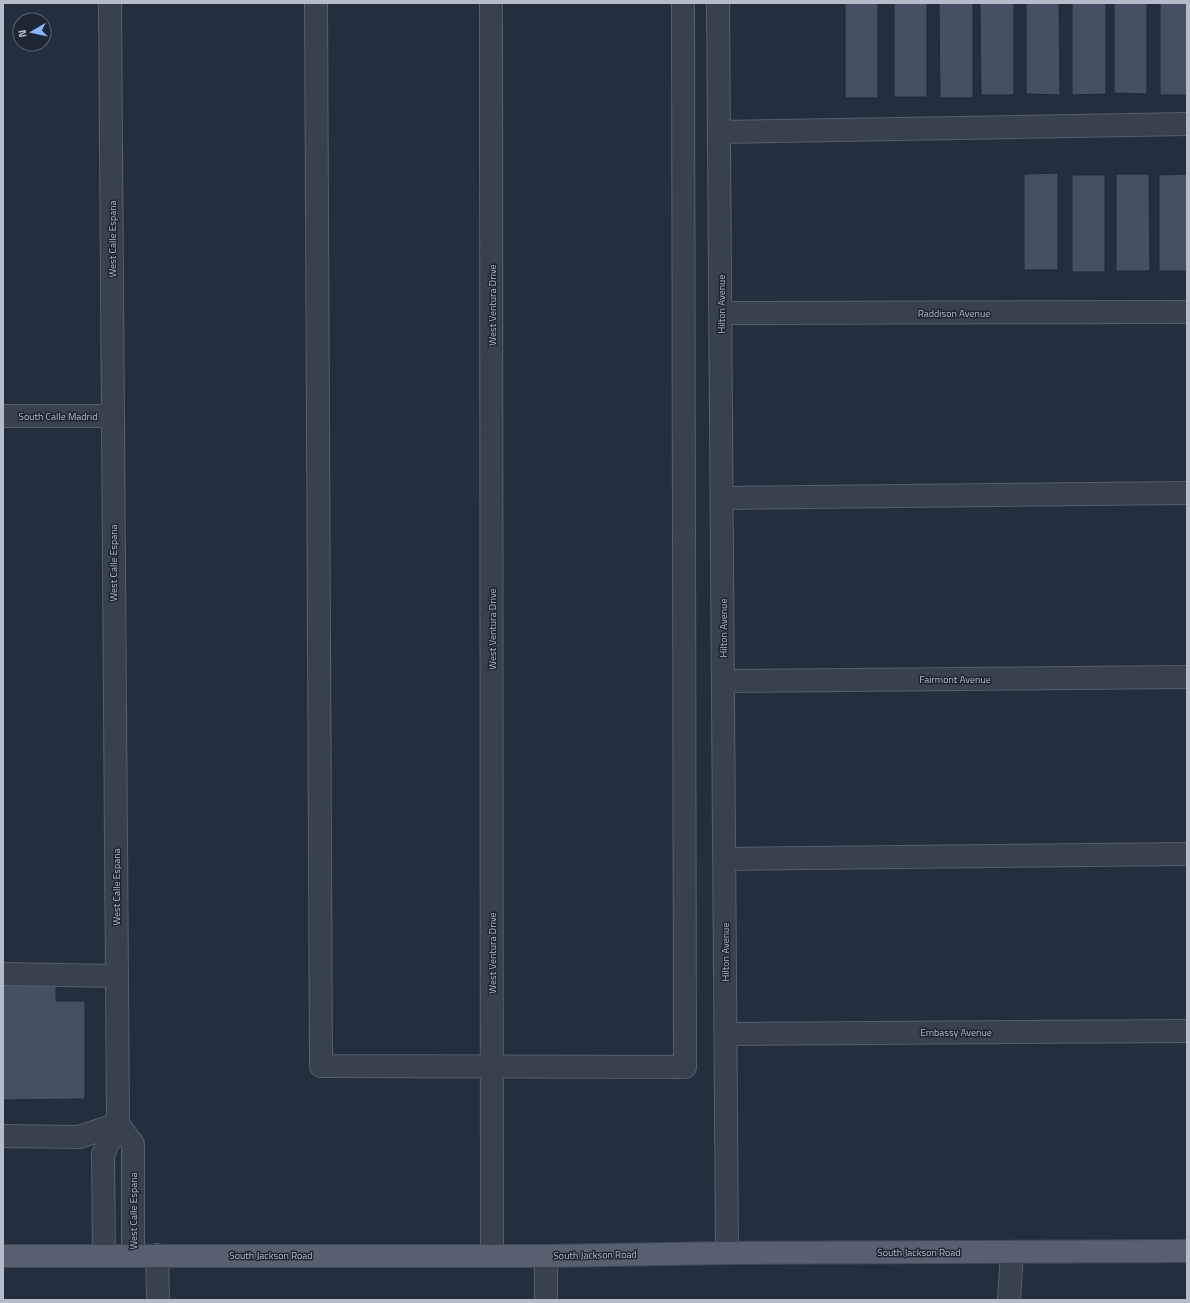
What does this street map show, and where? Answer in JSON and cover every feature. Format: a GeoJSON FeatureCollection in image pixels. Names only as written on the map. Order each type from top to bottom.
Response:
{"type":"FeatureCollection","features":[{"type":"Feature","properties":{"kind":"main road","name":"South Jackson Road"},"geometry":{"type":"LineString","coordinates":[[3,1256],[546,1256],[727,1253],[1187,1251]]}},
{"type":"Feature","properties":{"kind":"street","name":"West Calle Espana"},"geometry":{"type":"LineString","coordinates":[[104,1256],[103,1154],[118,1124],[110,3]]}},
{"type":"Feature","properties":{"kind":"street"},"geometry":{"type":"LineString","coordinates":[[316,3],[321,1066],[685,1067],[683,3]]}},
{"type":"Feature","properties":{"kind":"street","name":"West Ventura Drive"},"geometry":{"type":"LineString","coordinates":[[491,3],[492,1256]]}},
{"type":"Feature","properties":{"kind":"street","name":"Hilton Avenue"},"geometry":{"type":"LineString","coordinates":[[718,3],[727,1253]]}},
{"type":"Feature","properties":{"kind":"street"},"geometry":{"type":"LineString","coordinates":[[720,132],[1187,124]]}},
{"type":"Feature","properties":{"kind":"street","name":"Raddison Avenue"},"geometry":{"type":"LineString","coordinates":[[721,313],[1187,312]]}},
{"type":"Feature","properties":{"kind":"street","name":"South Calle Madrid"},"geometry":{"type":"LineString","coordinates":[[3,416],[112,416]]}},
{"type":"Feature","properties":{"kind":"street"},"geometry":{"type":"LineString","coordinates":[[722,498],[1187,493]]}},
{"type":"Feature","properties":{"kind":"street","name":"Fairmont Avenue"},"geometry":{"type":"LineString","coordinates":[[723,680],[1187,677]]}},
{"type":"Feature","properties":{"kind":"street"},"geometry":{"type":"LineString","coordinates":[[725,859],[1187,854]]}},
{"type":"Feature","properties":{"kind":"street"},"geometry":{"type":"LineString","coordinates":[[3,974],[116,976]]}},
{"type":"Feature","properties":{"kind":"street","name":"Embassy Avenue"},"geometry":{"type":"LineString","coordinates":[[726,1034],[1187,1031]]}},
{"type":"Feature","properties":{"kind":"street","name":"West Calle Espana"},"geometry":{"type":"LineString","coordinates":[[118,1124],[133,1144],[133,1255]]}},
{"type":"Feature","properties":{"kind":"street"},"geometry":{"type":"LineString","coordinates":[[3,1136],[79,1137],[118,1124]]}},
{"type":"Feature","properties":{"kind":"street"},"geometry":{"type":"LineString","coordinates":[[1009,1300],[1012,1252]]}},
{"type":"Feature","properties":{"kind":"street"},"geometry":{"type":"LineString","coordinates":[[158,1255],[158,1300]]}},
{"type":"Feature","properties":{"kind":"street"},"geometry":{"type":"LineString","coordinates":[[546,1256],[546,1300]]}},
{"type":"Feature","properties":{"kind":"building"},"geometry":{"type":"Polygon","coordinates":[[[845,3],[878,3],[878,98],[845,98],[845,3]]]}},
{"type":"Feature","properties":{"kind":"building"},"geometry":{"type":"Polygon","coordinates":[[[894,3],[927,3],[927,97],[894,97],[894,3]]]}},
{"type":"Feature","properties":{"kind":"building"},"geometry":{"type":"Polygon","coordinates":[[[939,3],[973,3],[973,98],[940,98],[939,3]]]}},
{"type":"Feature","properties":{"kind":"building"},"geometry":{"type":"Polygon","coordinates":[[[980,3],[1014,3],[1014,95],[981,95],[980,3]]]}},
{"type":"Feature","properties":{"kind":"building"},"geometry":{"type":"Polygon","coordinates":[[[1026,3],[1059,3],[1060,95],[1026,94],[1026,3]]]}},
{"type":"Feature","properties":{"kind":"building"},"geometry":{"type":"Polygon","coordinates":[[[1072,3],[1106,3],[1106,94],[1072,95],[1072,3]]]}},
{"type":"Feature","properties":{"kind":"building"},"geometry":{"type":"Polygon","coordinates":[[[1114,3],[1147,3],[1147,94],[1114,93],[1114,3]]]}},
{"type":"Feature","properties":{"kind":"building"},"geometry":{"type":"Polygon","coordinates":[[[1160,3],[1187,3],[1187,95],[1160,95],[1160,3]]]}},
{"type":"Feature","properties":{"kind":"building"},"geometry":{"type":"Polygon","coordinates":[[[1058,173],[1058,270],[1024,270],[1024,174],[1058,173]]]}},
{"type":"Feature","properties":{"kind":"building"},"geometry":{"type":"Polygon","coordinates":[[[1116,174],[1149,174],[1150,271],[1116,271],[1116,174]]]}},
{"type":"Feature","properties":{"kind":"building"},"geometry":{"type":"Polygon","coordinates":[[[1187,174],[1187,271],[1159,271],[1159,175],[1187,174]]]}},
{"type":"Feature","properties":{"kind":"building"},"geometry":{"type":"Polygon","coordinates":[[[1072,175],[1105,175],[1105,272],[1072,272],[1072,175]]]}},
{"type":"Feature","properties":{"kind":"building"},"geometry":{"type":"Polygon","coordinates":[[[56,983],[56,1001],[85,1001],[85,1099],[3,1100],[3,984],[56,983]]]}}]}
